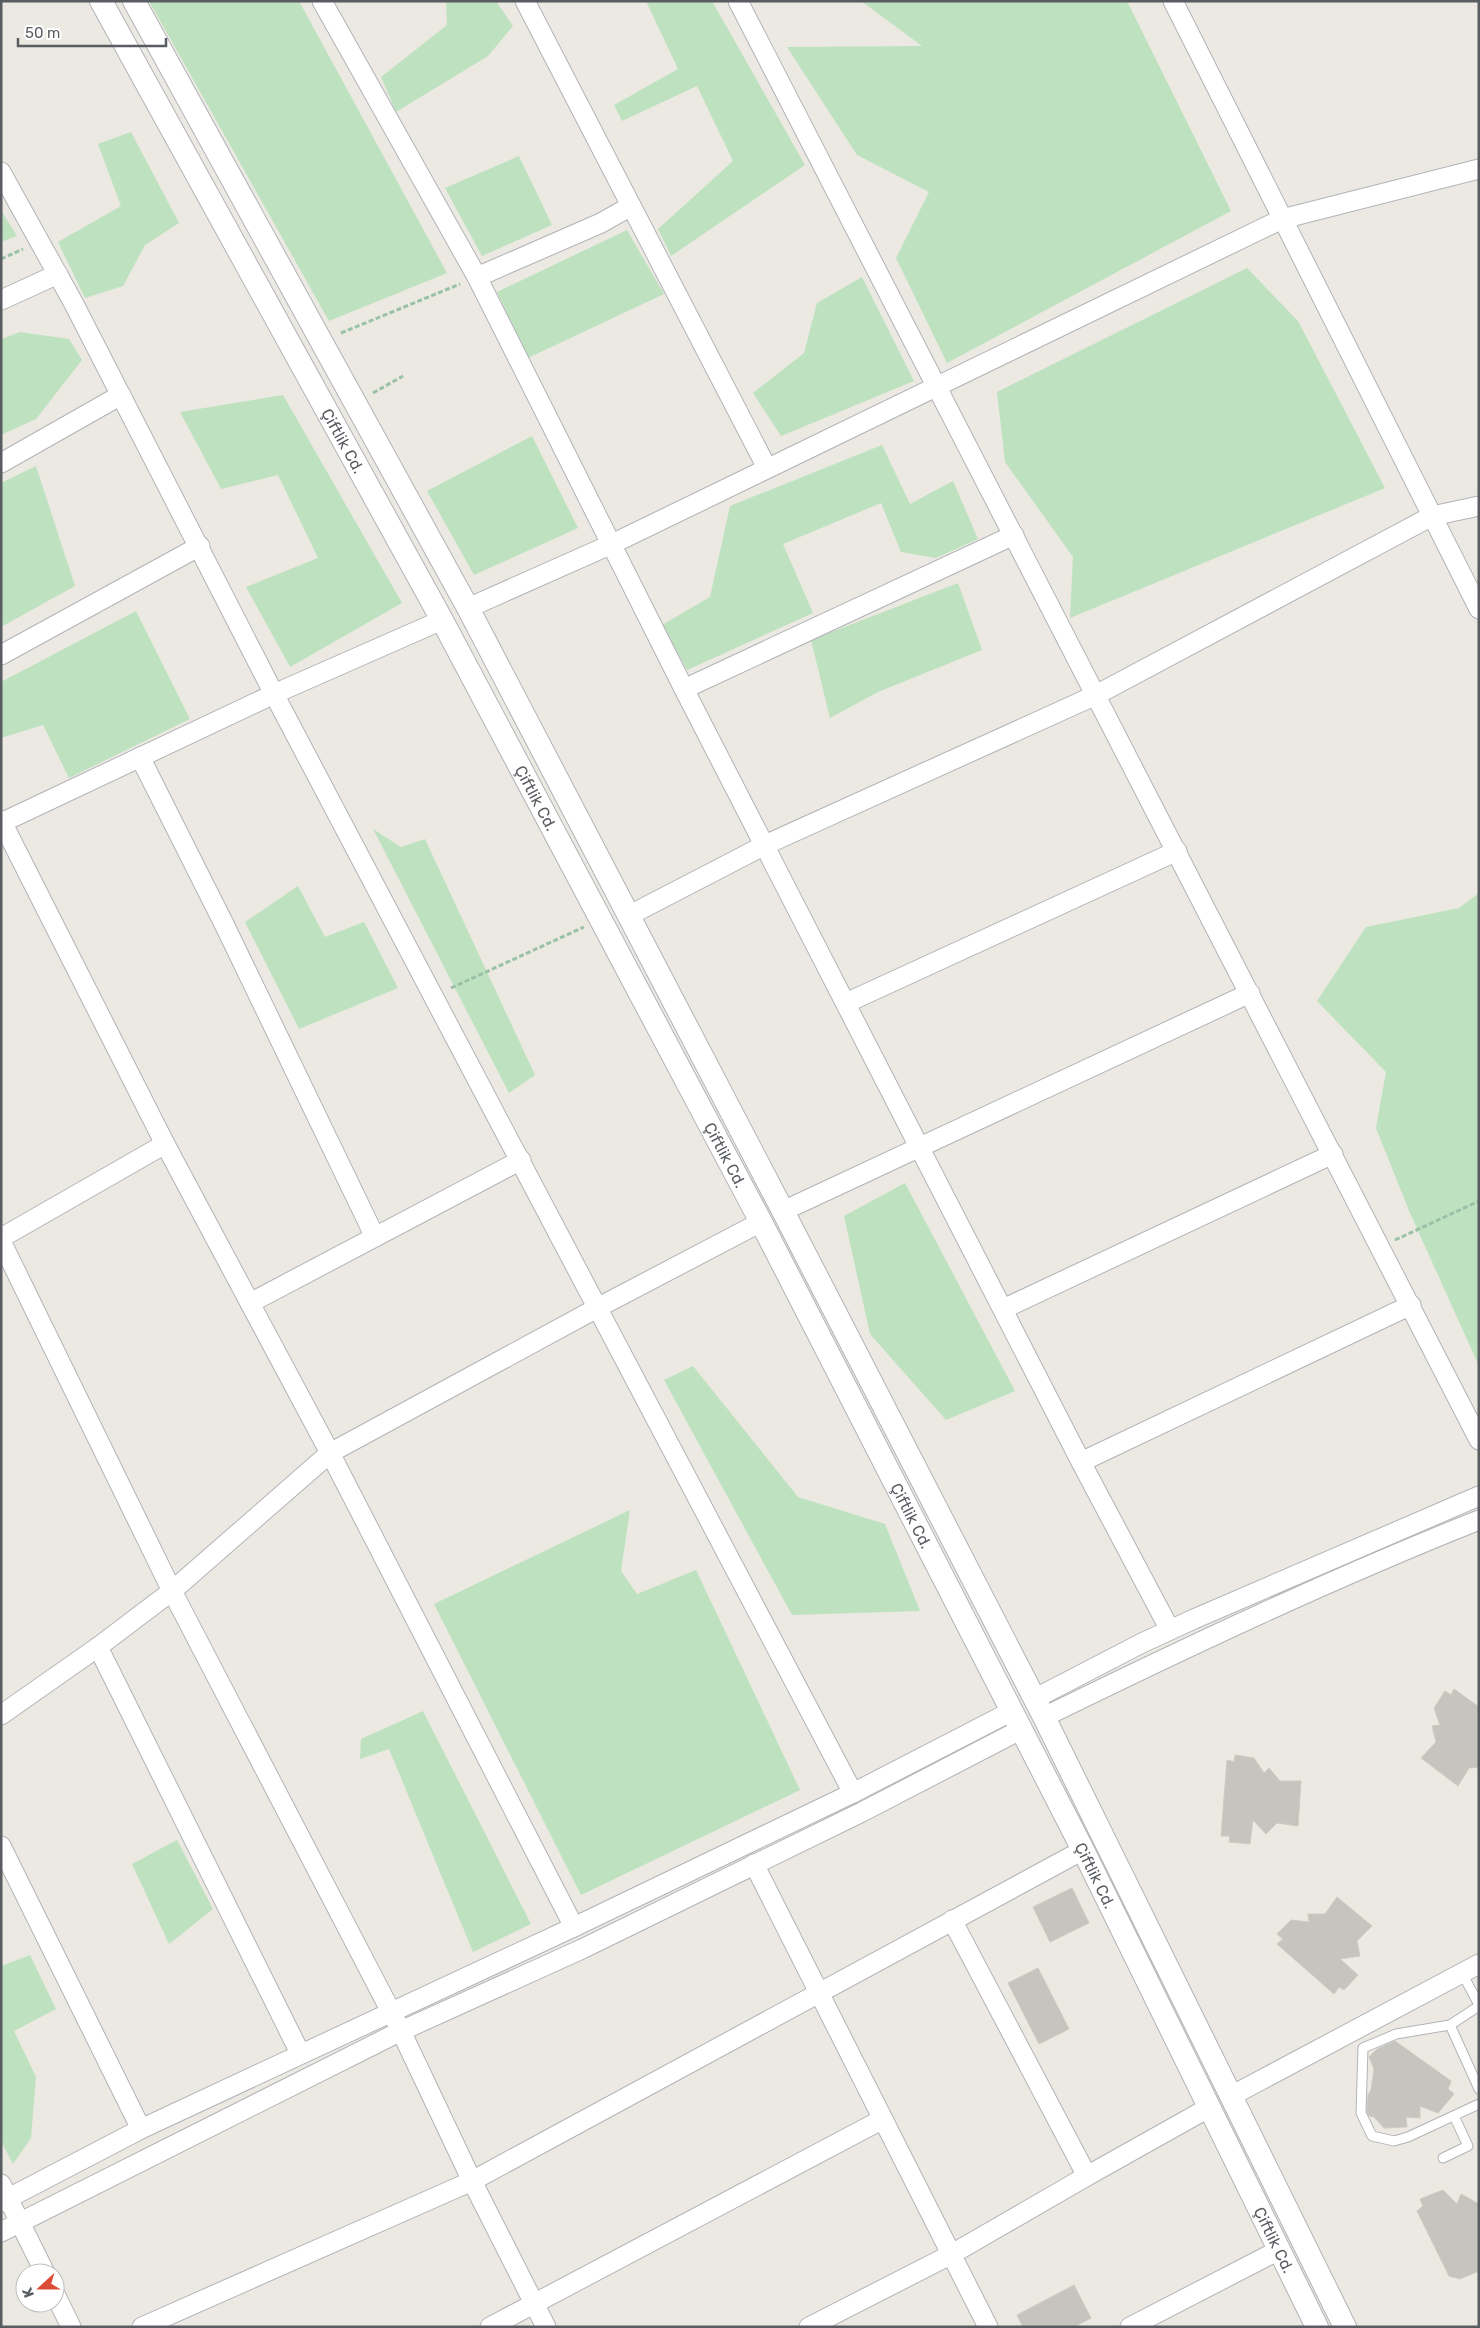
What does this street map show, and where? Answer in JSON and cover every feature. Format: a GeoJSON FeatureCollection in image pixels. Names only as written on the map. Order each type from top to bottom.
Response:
{"type":"FeatureCollection","features":[{"type":"Feature","properties":{"kind":"street","name":"Çiftlik Cd."},"geometry":{"type":"LineString","coordinates":[[102,1],[442,620],[761,1222],[1083,1850],[1317,2327]]}},
{"type":"Feature","properties":{"kind":"street","name":"Çiftlik Cd."},"geometry":{"type":"LineString","coordinates":[[134,1],[468,608],[783,1211],[1039,1708],[1345,2327]]}},
{"type":"Feature","properties":{"kind":"street"},"geometry":{"type":"LineString","coordinates":[[322,1],[477,277],[684,689],[1081,1462],[1170,1630]]}},
{"type":"Feature","properties":{"kind":"street"},"geometry":{"type":"LineString","coordinates":[[525,1],[767,468]]}},
{"type":"Feature","properties":{"kind":"street"},"geometry":{"type":"LineString","coordinates":[[738,1],[1479,1440]]}},
{"type":"Feature","properties":{"kind":"street"},"geometry":{"type":"LineString","coordinates":[[1173,1],[1479,610]]}},
{"type":"Feature","properties":{"kind":"street"},"geometry":{"type":"LineString","coordinates":[[574,1927],[330,1453],[165,1144],[2,822],[274,694],[612,544],[1282,219],[1479,169]]}},
{"type":"Feature","properties":{"kind":"street"},"geometry":{"type":"LineString","coordinates":[[1,172],[58,274],[200,546],[274,694],[599,1307],[853,1793]]}},
{"type":"Feature","properties":{"kind":"street"},"geometry":{"type":"LineString","coordinates":[[477,277],[601,223],[631,206]]}},
{"type":"Feature","properties":{"kind":"street"},"geometry":{"type":"LineString","coordinates":[[1,300],[58,274]]}},
{"type":"Feature","properties":{"kind":"street"},"geometry":{"type":"LineString","coordinates":[[1,463],[121,395]]}},
{"type":"Feature","properties":{"kind":"street"},"geometry":{"type":"LineString","coordinates":[[628,916],[765,845],[1096,695],[1432,516],[1479,506]]}},
{"type":"Feature","properties":{"kind":"street"},"geometry":{"type":"LineString","coordinates":[[684,689],[1014,535]]}},
{"type":"Feature","properties":{"kind":"street"},"geometry":{"type":"LineString","coordinates":[[1,655],[200,546]]}},
{"type":"Feature","properties":{"kind":"street"},"geometry":{"type":"LineString","coordinates":[[140,757],[221,917],[375,1237]]}},
{"type":"Feature","properties":{"kind":"street"},"geometry":{"type":"LineString","coordinates":[[846,1003],[1177,851]]}},
{"type":"Feature","properties":{"kind":"street"},"geometry":{"type":"LineString","coordinates":[[783,1211],[1250,994]]}},
{"type":"Feature","properties":{"kind":"street"},"geometry":{"type":"LineString","coordinates":[[165,1144],[1,1239],[172,1591],[391,2011],[472,2181],[546,2327]]}},
{"type":"Feature","properties":{"kind":"street"},"geometry":{"type":"LineString","coordinates":[[1002,1309],[1333,1154]]}},
{"type":"Feature","properties":{"kind":"street"},"geometry":{"type":"LineString","coordinates":[[250,1303],[521,1160]]}},
{"type":"Feature","properties":{"kind":"street"},"geometry":{"type":"LineString","coordinates":[[1,1715],[98,1647],[172,1591],[330,1453],[599,1307],[761,1222]]}},
{"type":"Feature","properties":{"kind":"street"},"geometry":{"type":"LineString","coordinates":[[1081,1462],[1411,1305]]}},
{"type":"Feature","properties":{"kind":"street"},"geometry":{"type":"LineString","coordinates":[[1,2232],[401,2031],[582,1949],[862,1812],[1170,1630],[1479,1496]]}},
{"type":"Feature","properties":{"kind":"street"},"geometry":{"type":"LineString","coordinates":[[1039,1708],[1177,1651],[1395,1553],[1479,1520]]}},
{"type":"Feature","properties":{"kind":"street"},"geometry":{"type":"LineString","coordinates":[[98,1647],[300,2053]]}},
{"type":"Feature","properties":{"kind":"street"},"geometry":{"type":"LineString","coordinates":[[40,2263],[4,2195],[141,2128],[574,1927],[853,1793],[1017,1720]]}},
{"type":"Feature","properties":{"kind":"street"},"geometry":{"type":"LineString","coordinates":[[1,1846],[141,2128]]}},
{"type":"Feature","properties":{"kind":"street"},"geometry":{"type":"LineString","coordinates":[[142,2327],[472,2181],[1083,1850]]}},
{"type":"Feature","properties":{"kind":"street"},"geometry":{"type":"LineString","coordinates":[[754,1864],[988,2327]]}},
{"type":"Feature","properties":{"kind":"street"},"geometry":{"type":"LineString","coordinates":[[952,1920],[1087,2176]]}},
{"type":"Feature","properties":{"kind":"street"},"geometry":{"type":"LineString","coordinates":[[809,2327],[952,2254],[1210,2107],[1479,1964]]}},
{"type":"Feature","properties":{"kind":"street"},"geometry":{"type":"LineString","coordinates":[[490,2327],[883,2119]]}},
{"type":"Feature","properties":{"kind":"street"},"geometry":{"type":"LineString","coordinates":[[1130,2327],[1279,2250]]}},
{"type":"Feature","properties":{"kind":"street"},"geometry":{"type":"LineString","coordinates":[[64,2313],[71,2327]]}},
{"type":"Feature","properties":{"kind":"lane"},"geometry":{"type":"LineString","coordinates":[[1462,1973],[1479,2005],[1450,2025],[1396,2034],[1362,2048],[1361,2113],[1372,2136],[1394,2141],[1479,2104]]}},
{"type":"Feature","properties":{"kind":"lane"},"geometry":{"type":"LineString","coordinates":[[1450,2025],[1479,2089]]}},
{"type":"Feature","properties":{"kind":"lane"},"geometry":{"type":"LineString","coordinates":[[1443,2158],[1468,2146],[1454,2116]]}},
{"type":"Feature","properties":{"kind":"path"},"geometry":{"type":"LineString","coordinates":[[321,341],[477,277]]}},
{"type":"Feature","properties":{"kind":"path"},"geometry":{"type":"LineString","coordinates":[[355,402],[403,376]]}},
{"type":"Feature","properties":{"kind":"path"},"geometry":{"type":"LineString","coordinates":[[434,996],[601,919]]}},
{"type":"Feature","properties":{"kind":"path"},"geometry":{"type":"LineString","coordinates":[[1380,1246],[1479,1202]]}},
{"type":"Feature","properties":{"kind":"green space"},"geometry":{"type":"Polygon","coordinates":[[[149,1],[299,1],[447,273],[329,321],[149,1]]]}},
{"type":"Feature","properties":{"kind":"green space"},"geometry":{"type":"Polygon","coordinates":[[[446,1],[496,1],[513,26],[488,56],[396,112],[381,77],[447,25],[446,1]]]}},
{"type":"Feature","properties":{"kind":"green space"},"geometry":{"type":"Polygon","coordinates":[[[646,1],[712,1],[805,165],[671,256],[658,229],[733,161],[697,86],[622,121],[614,105],[678,69],[646,1]]]}},
{"type":"Feature","properties":{"kind":"green space"},"geometry":{"type":"Polygon","coordinates":[[[861,1],[1127,1],[1231,211],[947,363],[896,258],[929,192],[857,155],[787,47],[922,46],[861,1]]]}},
{"type":"Feature","properties":{"kind":"green space"},"geometry":{"type":"Polygon","coordinates":[[[131,132],[179,223],[145,245],[123,286],[85,298],[58,242],[121,206],[98,144],[131,132]]]}},
{"type":"Feature","properties":{"kind":"green space"},"geometry":{"type":"Polygon","coordinates":[[[519,156],[552,225],[482,256],[445,188],[519,156]]]}},
{"type":"Feature","properties":{"kind":"green space"},"geometry":{"type":"Polygon","coordinates":[[[1,210],[17,236],[1,242],[1,210]]]}},
{"type":"Feature","properties":{"kind":"green space"},"geometry":{"type":"Polygon","coordinates":[[[627,230],[664,294],[528,358],[497,292],[627,230]]]}},
{"type":"Feature","properties":{"kind":"green space"},"geometry":{"type":"Polygon","coordinates":[[[1247,268],[1298,321],[1385,488],[1070,618],[1073,557],[1005,462],[997,392],[1247,268]]]}},
{"type":"Feature","properties":{"kind":"green space"},"geometry":{"type":"Polygon","coordinates":[[[862,277],[914,381],[781,436],[753,393],[804,353],[817,303],[862,277]]]}},
{"type":"Feature","properties":{"kind":"green space"},"geometry":{"type":"Polygon","coordinates":[[[20,332],[69,339],[82,360],[36,419],[1,435],[1,339],[20,332]]]}},
{"type":"Feature","properties":{"kind":"green space"},"geometry":{"type":"Polygon","coordinates":[[[283,395],[402,603],[290,667],[246,587],[318,558],[278,475],[221,489],[180,412],[283,395]]]}},
{"type":"Feature","properties":{"kind":"green space"},"geometry":{"type":"Polygon","coordinates":[[[532,436],[578,528],[474,575],[427,491],[532,436]]]}},
{"type":"Feature","properties":{"kind":"green space"},"geometry":{"type":"Polygon","coordinates":[[[882,445],[910,504],[953,481],[978,539],[936,558],[901,552],[881,503],[783,544],[813,613],[687,670],[662,625],[710,597],[730,506],[882,445]]]}},
{"type":"Feature","properties":{"kind":"green space"},"geometry":{"type":"Polygon","coordinates":[[[36,466],[75,586],[1,627],[1,483],[36,466]]]}},
{"type":"Feature","properties":{"kind":"green space"},"geometry":{"type":"Polygon","coordinates":[[[958,583],[982,650],[878,692],[830,718],[811,640],[958,583]]]}},
{"type":"Feature","properties":{"kind":"green space"},"geometry":{"type":"Polygon","coordinates":[[[136,611],[190,719],[69,778],[43,725],[1,738],[1,682],[136,611]]]}},
{"type":"Feature","properties":{"kind":"green space"},"geometry":{"type":"Polygon","coordinates":[[[373,829],[401,847],[425,839],[535,1075],[509,1093],[373,829]]]}},
{"type":"Feature","properties":{"kind":"green space"},"geometry":{"type":"Polygon","coordinates":[[[298,886],[325,937],[364,922],[398,988],[299,1029],[245,922],[298,886]]]}},
{"type":"Feature","properties":{"kind":"green space"},"geometry":{"type":"Polygon","coordinates":[[[1479,893],[1479,1366],[1410,1213],[1376,1128],[1386,1072],[1317,1001],[1366,927],[1459,908],[1479,893]]]}},
{"type":"Feature","properties":{"kind":"green space"},"geometry":{"type":"Polygon","coordinates":[[[905,1183],[1015,1391],[946,1420],[870,1334],[844,1216],[905,1183]]]}},
{"type":"Feature","properties":{"kind":"green space"},"geometry":{"type":"Polygon","coordinates":[[[693,1366],[798,1497],[885,1524],[920,1611],[792,1615],[664,1380],[693,1366]]]}},
{"type":"Feature","properties":{"kind":"green space"},"geometry":{"type":"Polygon","coordinates":[[[630,1510],[621,1571],[637,1594],[696,1570],[800,1790],[581,1895],[434,1604],[630,1510]]]}},
{"type":"Feature","properties":{"kind":"green space"},"geometry":{"type":"Polygon","coordinates":[[[423,1711],[531,1924],[473,1952],[389,1749],[360,1759],[361,1739],[423,1711]]]}},
{"type":"Feature","properties":{"kind":"green space"},"geometry":{"type":"Polygon","coordinates":[[[177,1840],[213,1909],[169,1944],[132,1864],[177,1840]]]}},
{"type":"Feature","properties":{"kind":"green space"},"geometry":{"type":"Polygon","coordinates":[[[30,1955],[56,2009],[14,2031],[36,2077],[31,2138],[13,2164],[1,2141],[1,1966],[30,1955]]]}},
{"type":"Feature","properties":{"kind":"building"},"geometry":{"type":"Polygon","coordinates":[[[1454,1689],[1479,1707],[1479,1767],[1469,1768],[1458,1786],[1421,1758],[1436,1742],[1432,1726],[1440,1725],[1434,1708],[1445,1691],[1451,1695],[1454,1689]]]}},
{"type":"Feature","properties":{"kind":"building"},"geometry":{"type":"Polygon","coordinates":[[[1235,1755],[1254,1758],[1264,1773],[1269,1768],[1280,1781],[1301,1781],[1298,1826],[1277,1823],[1266,1834],[1253,1820],[1250,1844],[1229,1842],[1230,1836],[1221,1836],[1227,1760],[1234,1762],[1235,1755]]]}},
{"type":"Feature","properties":{"kind":"building"},"geometry":{"type":"Polygon","coordinates":[[[1072,1888],[1089,1923],[1050,1942],[1033,1907],[1072,1888]]]}},
{"type":"Feature","properties":{"kind":"building"},"geometry":{"type":"Polygon","coordinates":[[[1337,1897],[1372,1926],[1357,1941],[1360,1956],[1340,1959],[1358,1975],[1344,1990],[1339,1987],[1334,1994],[1277,1944],[1283,1939],[1277,1934],[1291,1920],[1309,1922],[1308,1914],[1325,1914],[1337,1897]]]}},
{"type":"Feature","properties":{"kind":"building"},"geometry":{"type":"Polygon","coordinates":[[[1038,1968],[1069,2029],[1039,2044],[1008,1983],[1038,1968]]]}},
{"type":"Feature","properties":{"kind":"building"},"geometry":{"type":"Polygon","coordinates":[[[1395,2041],[1451,2081],[1448,2089],[1454,2094],[1438,2113],[1420,2106],[1420,2118],[1406,2117],[1407,2127],[1384,2128],[1374,2117],[1369,2116],[1367,2112],[1368,2095],[1371,2090],[1374,2069],[1369,2057],[1377,2049],[1395,2041]]]}},
{"type":"Feature","properties":{"kind":"building"},"geometry":{"type":"Polygon","coordinates":[[[1443,2190],[1457,2204],[1461,2194],[1479,2204],[1479,2271],[1460,2279],[1449,2276],[1417,2211],[1423,2206],[1420,2199],[1443,2190]]]}},
{"type":"Feature","properties":{"kind":"building"},"geometry":{"type":"Polygon","coordinates":[[[1074,2285],[1091,2318],[1074,2327],[1023,2327],[1017,2315],[1074,2285]]]}}]}
